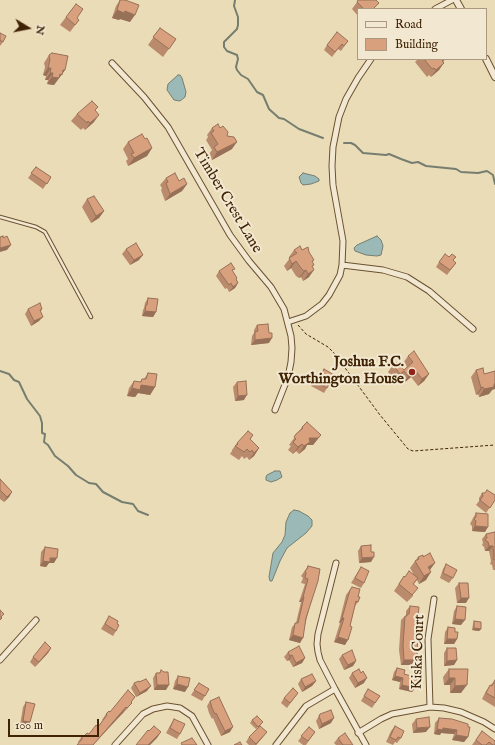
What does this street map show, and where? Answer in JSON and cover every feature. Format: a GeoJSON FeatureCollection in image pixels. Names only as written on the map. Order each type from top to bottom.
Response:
{"type":"FeatureCollection","features":[{"type":"Feature","properties":{"kind":"street"},"geometry":{"type":"LineString","coordinates":[[437,8],[452,0]]}},
{"type":"Feature","properties":{"kind":"street"},"geometry":{"type":"LineString","coordinates":[[291,321],[306,316],[322,304],[336,285],[342,265],[343,250],[342,233],[333,185],[333,147],[339,117],[346,99],[370,60]]}},
{"type":"Feature","properties":{"kind":"street"},"geometry":{"type":"LineString","coordinates":[[486,60],[495,77]]}},
{"type":"Feature","properties":{"kind":"street","name":"Timber Crest Lane"},"geometry":{"type":"LineString","coordinates":[[112,63],[144,97],[168,127],[230,235],[271,287],[291,321],[291,362],[288,377],[275,410]]}},
{"type":"Feature","properties":{"kind":"street"},"geometry":{"type":"LineString","coordinates":[[342,265],[383,270],[407,278],[429,291],[473,329]]}},
{"type":"Feature","properties":{"kind":"street"},"geometry":{"type":"LineString","coordinates":[[336,563],[318,634],[317,644],[320,660],[358,733],[366,745]]}},
{"type":"Feature","properties":{"kind":"street","name":"Kiska Court"},"geometry":{"type":"LineString","coordinates":[[430,707],[428,640],[434,599]]}},
{"type":"Feature","properties":{"kind":"street"},"geometry":{"type":"LineString","coordinates":[[0,660],[36,620]]}},
{"type":"Feature","properties":{"kind":"street"},"geometry":{"type":"LineString","coordinates":[[276,745],[306,706],[335,689]]}},
{"type":"Feature","properties":{"kind":"street"},"geometry":{"type":"LineString","coordinates":[[115,745],[143,714],[153,709],[167,706],[180,708],[192,716],[208,745]]}},
{"type":"Feature","properties":{"kind":"street"},"geometry":{"type":"LineString","coordinates":[[358,733],[380,719],[392,714],[430,707],[450,709],[461,712],[484,722],[495,729]]}},
{"type":"Feature","properties":{"kind":"lane"},"geometry":{"type":"LineString","coordinates":[[0,217],[36,227],[45,232],[91,317]]}},
{"type":"Feature","properties":{"kind":"path"},"geometry":{"type":"LineString","coordinates":[[291,321],[306,334],[328,347],[334,353],[380,415],[408,449],[414,451],[495,445]]}},
{"type":"Feature","properties":{"kind":"water"},"geometry":{"type":"Polygon","coordinates":[[[178,75],[182,78],[186,92],[185,97],[180,101],[174,100],[167,90],[168,84],[178,75]]]}},
{"type":"Feature","properties":{"kind":"water"},"geometry":{"type":"Polygon","coordinates":[[[303,173],[315,176],[319,179],[319,181],[303,185],[299,177],[303,173]]]}},
{"type":"Feature","properties":{"kind":"water"},"geometry":{"type":"Polygon","coordinates":[[[377,236],[381,240],[383,246],[381,255],[366,255],[355,251],[354,248],[357,245],[377,236]]]}},
{"type":"Feature","properties":{"kind":"water"},"geometry":{"type":"Polygon","coordinates":[[[275,471],[280,471],[282,477],[271,482],[266,480],[267,475],[275,471]]]}},
{"type":"Feature","properties":{"kind":"water"},"geometry":{"type":"Polygon","coordinates":[[[294,510],[308,516],[312,520],[312,526],[306,533],[287,548],[272,581],[270,581],[269,577],[273,553],[282,542],[285,535],[286,522],[290,513],[294,510]]]}},
{"type":"Feature","properties":{"kind":"building"},"geometry":{"type":"Polygon","coordinates":[[[120,0],[125,0],[139,5],[135,15],[117,10],[120,0]]]}},
{"type":"Feature","properties":{"kind":"building"},"geometry":{"type":"Polygon","coordinates":[[[358,0],[376,0],[379,3],[374,8],[363,8],[357,2],[358,0]]]}},
{"type":"Feature","properties":{"kind":"building"},"geometry":{"type":"Polygon","coordinates":[[[76,4],[83,9],[77,18],[79,20],[75,25],[66,17],[76,4]]]}},
{"type":"Feature","properties":{"kind":"building"},"geometry":{"type":"Polygon","coordinates":[[[160,28],[176,39],[169,49],[153,37],[160,28]]]}},
{"type":"Feature","properties":{"kind":"building"},"geometry":{"type":"Polygon","coordinates":[[[337,32],[348,41],[344,46],[342,44],[335,52],[327,45],[337,32]]]}},
{"type":"Feature","properties":{"kind":"building"},"geometry":{"type":"Polygon","coordinates":[[[0,33],[6,36],[3,42],[0,40],[0,33]]]}},
{"type":"Feature","properties":{"kind":"building"},"geometry":{"type":"Polygon","coordinates":[[[52,53],[68,56],[65,70],[63,70],[62,75],[60,74],[59,78],[52,77],[53,73],[50,73],[51,68],[48,68],[50,60],[49,55],[52,53]]]}},
{"type":"Feature","properties":{"kind":"building"},"geometry":{"type":"Polygon","coordinates":[[[425,60],[444,60],[442,61],[444,63],[436,70],[434,68],[432,69],[425,60]]]}},
{"type":"Feature","properties":{"kind":"building"},"geometry":{"type":"Polygon","coordinates":[[[92,101],[98,107],[95,110],[99,115],[90,123],[88,121],[87,123],[77,114],[92,101]]]}},
{"type":"Feature","properties":{"kind":"building"},"geometry":{"type":"Polygon","coordinates":[[[218,124],[220,128],[223,126],[228,132],[227,136],[234,137],[237,142],[217,152],[214,147],[218,144],[211,133],[214,131],[212,128],[218,124]]]}},
{"type":"Feature","properties":{"kind":"building"},"geometry":{"type":"Polygon","coordinates":[[[142,134],[145,139],[147,138],[152,148],[134,158],[131,154],[134,153],[128,142],[142,134]]]}},
{"type":"Feature","properties":{"kind":"building"},"geometry":{"type":"Polygon","coordinates":[[[36,167],[51,177],[47,184],[31,173],[36,167]]]}},
{"type":"Feature","properties":{"kind":"building"},"geometry":{"type":"Polygon","coordinates":[[[175,173],[179,181],[184,178],[187,184],[170,194],[166,183],[168,182],[166,178],[175,173]]]}},
{"type":"Feature","properties":{"kind":"building"},"geometry":{"type":"Polygon","coordinates":[[[94,196],[104,211],[96,216],[87,199],[94,196]]]}},
{"type":"Feature","properties":{"kind":"building"},"geometry":{"type":"Polygon","coordinates":[[[3,236],[3,238],[7,236],[11,245],[0,248],[0,237],[3,236]]]}},
{"type":"Feature","properties":{"kind":"building"},"geometry":{"type":"Polygon","coordinates":[[[136,243],[143,255],[134,260],[126,249],[136,243]]]}},
{"type":"Feature","properties":{"kind":"building"},"geometry":{"type":"Polygon","coordinates":[[[300,246],[302,250],[308,247],[314,260],[312,261],[314,265],[312,266],[314,270],[308,274],[306,270],[304,271],[296,261],[292,264],[289,258],[297,253],[294,250],[300,246]]]}},
{"type":"Feature","properties":{"kind":"building"},"geometry":{"type":"Polygon","coordinates":[[[445,254],[449,257],[452,254],[456,257],[453,260],[456,263],[450,270],[439,262],[445,254]]]}},
{"type":"Feature","properties":{"kind":"building"},"geometry":{"type":"Polygon","coordinates":[[[231,263],[235,269],[232,270],[238,283],[233,287],[231,283],[229,285],[219,271],[231,263]]]}},
{"type":"Feature","properties":{"kind":"building"},"geometry":{"type":"Polygon","coordinates":[[[148,298],[158,299],[156,312],[145,311],[148,298]]]}},
{"type":"Feature","properties":{"kind":"building"},"geometry":{"type":"Polygon","coordinates":[[[40,303],[42,309],[40,310],[43,317],[34,321],[28,309],[40,303]]]}},
{"type":"Feature","properties":{"kind":"building"},"geometry":{"type":"Polygon","coordinates":[[[268,324],[269,333],[272,333],[272,338],[255,340],[255,332],[258,331],[257,325],[268,324]]]}},
{"type":"Feature","properties":{"kind":"building"},"geometry":{"type":"Polygon","coordinates":[[[414,351],[429,374],[422,379],[416,371],[408,376],[404,371],[400,374],[393,365],[396,362],[404,370],[413,362],[408,356],[414,351]]]}},
{"type":"Feature","properties":{"kind":"building"},"geometry":{"type":"Polygon","coordinates":[[[483,368],[484,374],[495,371],[494,387],[484,389],[483,387],[481,388],[476,370],[483,368]]]}},
{"type":"Feature","properties":{"kind":"building"},"geometry":{"type":"Polygon","coordinates":[[[324,369],[334,375],[327,388],[315,381],[318,375],[320,377],[324,369]]]}},
{"type":"Feature","properties":{"kind":"building"},"geometry":{"type":"Polygon","coordinates":[[[148,373],[157,374],[155,387],[141,385],[140,390],[132,388],[134,381],[141,382],[142,379],[146,379],[148,373]]]}},
{"type":"Feature","properties":{"kind":"building"},"geometry":{"type":"Polygon","coordinates":[[[246,381],[247,395],[238,396],[237,382],[246,381]]]}},
{"type":"Feature","properties":{"kind":"building"},"geometry":{"type":"Polygon","coordinates":[[[307,422],[321,435],[318,438],[309,438],[310,442],[304,446],[302,444],[298,447],[293,442],[296,439],[294,437],[307,422]]]}},
{"type":"Feature","properties":{"kind":"building"},"geometry":{"type":"Polygon","coordinates":[[[248,431],[253,435],[250,439],[259,448],[254,453],[252,450],[250,452],[247,449],[244,452],[235,446],[248,431]]]}},
{"type":"Feature","properties":{"kind":"building"},"geometry":{"type":"Polygon","coordinates":[[[0,479],[12,492],[7,497],[0,490],[0,479]]]}},
{"type":"Feature","properties":{"kind":"building"},"geometry":{"type":"Polygon","coordinates":[[[487,490],[495,495],[495,500],[490,508],[480,500],[483,496],[482,493],[485,493],[487,490]]]}},
{"type":"Feature","properties":{"kind":"building"},"geometry":{"type":"Polygon","coordinates":[[[476,513],[488,514],[488,527],[475,526],[476,521],[474,519],[476,517],[476,513]]]}},
{"type":"Feature","properties":{"kind":"building"},"geometry":{"type":"Polygon","coordinates":[[[495,532],[495,560],[493,559],[493,546],[489,546],[488,542],[485,540],[487,538],[486,534],[495,532]]]}},
{"type":"Feature","properties":{"kind":"building"},"geometry":{"type":"Polygon","coordinates":[[[371,545],[371,552],[374,552],[374,557],[362,558],[361,546],[371,545]]]}},
{"type":"Feature","properties":{"kind":"building"},"geometry":{"type":"Polygon","coordinates":[[[45,547],[58,549],[57,558],[50,558],[50,562],[43,561],[45,547]]]}},
{"type":"Feature","properties":{"kind":"building"},"geometry":{"type":"Polygon","coordinates":[[[430,553],[435,563],[428,567],[431,572],[424,576],[415,561],[419,559],[418,557],[423,555],[423,557],[430,553]]]}},
{"type":"Feature","properties":{"kind":"building"},"geometry":{"type":"Polygon","coordinates":[[[446,564],[457,570],[453,578],[443,573],[446,564]]]}},
{"type":"Feature","properties":{"kind":"building"},"geometry":{"type":"Polygon","coordinates":[[[308,566],[320,569],[318,581],[306,618],[303,638],[293,635],[295,623],[298,623],[308,579],[305,578],[305,571],[308,566]]]}},
{"type":"Feature","properties":{"kind":"building"},"geometry":{"type":"Polygon","coordinates":[[[361,567],[369,571],[364,583],[355,578],[361,567]]]}},
{"type":"Feature","properties":{"kind":"building"},"geometry":{"type":"Polygon","coordinates":[[[409,571],[418,578],[413,584],[418,588],[412,595],[399,584],[409,571]]]}},
{"type":"Feature","properties":{"kind":"building"},"geometry":{"type":"Polygon","coordinates":[[[459,583],[468,583],[469,598],[461,598],[459,583]]]}},
{"type":"Feature","properties":{"kind":"building"},"geometry":{"type":"Polygon","coordinates":[[[352,587],[360,589],[358,597],[360,597],[358,602],[356,601],[350,626],[352,627],[348,640],[338,637],[344,618],[342,618],[352,587]]]}},
{"type":"Feature","properties":{"kind":"building"},"geometry":{"type":"Polygon","coordinates":[[[410,606],[419,607],[417,657],[414,657],[414,660],[404,660],[403,645],[405,616],[409,614],[410,606]]]}},
{"type":"Feature","properties":{"kind":"building"},"geometry":{"type":"Polygon","coordinates":[[[457,606],[466,607],[465,620],[455,619],[457,606]]]}},
{"type":"Feature","properties":{"kind":"building"},"geometry":{"type":"Polygon","coordinates":[[[0,610],[4,614],[0,620],[0,610]]]}},
{"type":"Feature","properties":{"kind":"building"},"geometry":{"type":"Polygon","coordinates":[[[109,616],[118,621],[117,624],[119,625],[116,631],[105,624],[109,616]]]}},
{"type":"Feature","properties":{"kind":"building"},"geometry":{"type":"Polygon","coordinates":[[[474,621],[481,622],[481,629],[474,628],[474,621]]]}},
{"type":"Feature","properties":{"kind":"building"},"geometry":{"type":"Polygon","coordinates":[[[448,627],[455,628],[455,632],[458,632],[457,639],[447,639],[448,627]]]}},
{"type":"Feature","properties":{"kind":"building"},"geometry":{"type":"Polygon","coordinates":[[[45,642],[51,648],[39,662],[33,657],[45,642]]]}},
{"type":"Feature","properties":{"kind":"building"},"geometry":{"type":"Polygon","coordinates":[[[299,646],[305,658],[296,663],[292,655],[290,656],[288,652],[299,646]]]}},
{"type":"Feature","properties":{"kind":"building"},"geometry":{"type":"Polygon","coordinates":[[[447,648],[456,648],[457,660],[447,661],[447,648]]]}},
{"type":"Feature","properties":{"kind":"building"},"geometry":{"type":"Polygon","coordinates":[[[352,650],[356,661],[348,665],[342,655],[352,650]]]}},
{"type":"Feature","properties":{"kind":"building"},"geometry":{"type":"Polygon","coordinates":[[[397,668],[405,670],[404,674],[417,679],[415,688],[402,685],[403,678],[395,676],[397,668]]]}},
{"type":"Feature","properties":{"kind":"building"},"geometry":{"type":"Polygon","coordinates":[[[359,669],[361,673],[363,671],[367,678],[358,683],[352,673],[359,669]]]}},
{"type":"Feature","properties":{"kind":"building"},"geometry":{"type":"Polygon","coordinates":[[[449,669],[468,669],[467,685],[455,686],[455,678],[449,678],[449,669]]]}},
{"type":"Feature","properties":{"kind":"building"},"geometry":{"type":"Polygon","coordinates":[[[161,670],[168,672],[169,685],[157,685],[156,673],[160,673],[161,670]]]}},
{"type":"Feature","properties":{"kind":"building"},"geometry":{"type":"Polygon","coordinates":[[[312,674],[316,681],[305,687],[301,679],[312,674]]]}},
{"type":"Feature","properties":{"kind":"building"},"geometry":{"type":"Polygon","coordinates":[[[178,676],[190,678],[188,687],[177,684],[178,676]]]}},
{"type":"Feature","properties":{"kind":"building"},"geometry":{"type":"Polygon","coordinates":[[[146,679],[151,686],[140,693],[134,683],[146,679]]]}},
{"type":"Feature","properties":{"kind":"building"},"geometry":{"type":"Polygon","coordinates":[[[495,680],[495,698],[486,693],[490,685],[492,686],[495,680]]]}},
{"type":"Feature","properties":{"kind":"building"},"geometry":{"type":"Polygon","coordinates":[[[199,683],[209,689],[205,696],[194,690],[199,683]]]}},
{"type":"Feature","properties":{"kind":"building"},"geometry":{"type":"Polygon","coordinates":[[[293,688],[298,693],[290,703],[284,698],[293,688]]]}},
{"type":"Feature","properties":{"kind":"building"},"geometry":{"type":"Polygon","coordinates":[[[368,689],[380,696],[375,703],[364,696],[368,689]]]}},
{"type":"Feature","properties":{"kind":"building"},"geometry":{"type":"Polygon","coordinates":[[[128,690],[135,697],[131,702],[132,703],[127,708],[126,707],[93,745],[77,745],[82,739],[82,736],[87,733],[89,734],[96,725],[98,727],[107,715],[106,714],[109,711],[110,712],[128,690]]]}},
{"type":"Feature","properties":{"kind":"building"},"geometry":{"type":"Polygon","coordinates":[[[219,697],[233,727],[225,731],[212,708],[210,701],[219,697]]]}},
{"type":"Feature","properties":{"kind":"building"},"geometry":{"type":"Polygon","coordinates":[[[26,702],[35,704],[30,722],[23,721],[26,702]]]}},
{"type":"Feature","properties":{"kind":"building"},"geometry":{"type":"Polygon","coordinates":[[[331,710],[334,718],[322,724],[319,716],[320,714],[331,710]]]}},
{"type":"Feature","properties":{"kind":"building"},"geometry":{"type":"Polygon","coordinates":[[[257,716],[263,722],[258,727],[252,720],[257,716]]]}},
{"type":"Feature","properties":{"kind":"building"},"geometry":{"type":"Polygon","coordinates":[[[429,717],[430,727],[417,728],[416,719],[429,717]]]}},
{"type":"Feature","properties":{"kind":"building"},"geometry":{"type":"Polygon","coordinates":[[[439,718],[452,719],[468,724],[468,727],[470,727],[468,737],[456,735],[457,730],[443,728],[443,730],[437,729],[439,718]]]}},
{"type":"Feature","properties":{"kind":"building"},"geometry":{"type":"Polygon","coordinates":[[[174,719],[185,724],[180,734],[170,728],[174,719]]]}},
{"type":"Feature","properties":{"kind":"building"},"geometry":{"type":"Polygon","coordinates":[[[154,726],[161,732],[148,745],[136,745],[148,730],[149,731],[154,726]]]}},
{"type":"Feature","properties":{"kind":"building"},"geometry":{"type":"Polygon","coordinates":[[[260,726],[267,732],[256,744],[249,737],[260,726]]]}},
{"type":"Feature","properties":{"kind":"building"},"geometry":{"type":"Polygon","coordinates":[[[395,726],[404,731],[401,738],[398,737],[396,740],[390,737],[395,726]]]}},
{"type":"Feature","properties":{"kind":"building"},"geometry":{"type":"Polygon","coordinates":[[[309,727],[315,732],[308,741],[301,736],[309,727]]]}},
{"type":"Feature","properties":{"kind":"building"},"geometry":{"type":"Polygon","coordinates":[[[482,731],[495,741],[495,745],[489,742],[486,745],[482,745],[476,740],[482,731]]]}},
{"type":"Feature","properties":{"kind":"building"},"geometry":{"type":"Polygon","coordinates":[[[345,733],[353,745],[343,745],[338,738],[345,733]]]}},
{"type":"Feature","properties":{"kind":"building"},"geometry":{"type":"Polygon","coordinates":[[[192,738],[197,745],[182,745],[181,743],[192,738]]]}},
{"type":"Feature","properties":{"kind":"building"},"geometry":{"type":"Polygon","coordinates":[[[240,742],[242,745],[234,745],[240,742]]]}},
{"type":"Feature","properties":{"kind":"waterway"},"geometry":{"type":"LineString","coordinates":[[235,0],[234,6],[238,17],[238,25],[237,29],[224,42],[224,47],[227,51],[237,55],[237,70],[241,75],[248,79],[257,92],[263,95],[269,109],[279,118],[284,119],[299,129],[323,138]]}},
{"type":"Feature","properties":{"kind":"waterway"},"geometry":{"type":"LineString","coordinates":[[344,143],[351,143],[355,145],[363,153],[389,154],[412,163],[418,162],[426,166],[456,169],[461,172],[478,173],[487,171],[493,175],[495,184]]}},
{"type":"Feature","properties":{"kind":"waterway"},"geometry":{"type":"LineString","coordinates":[[0,371],[9,374],[14,380],[19,382],[27,399],[40,416],[42,433],[45,434],[44,442],[48,445],[55,456],[68,466],[76,475],[89,483],[96,484],[103,492],[122,502],[133,504],[138,511],[148,515]]}},
{"type":"Feature","properties":{"kind":"place","name":"Joshua F.C. Worthington House"},"geometry":{"type":"Point","coordinates":[412,372]}}]}
